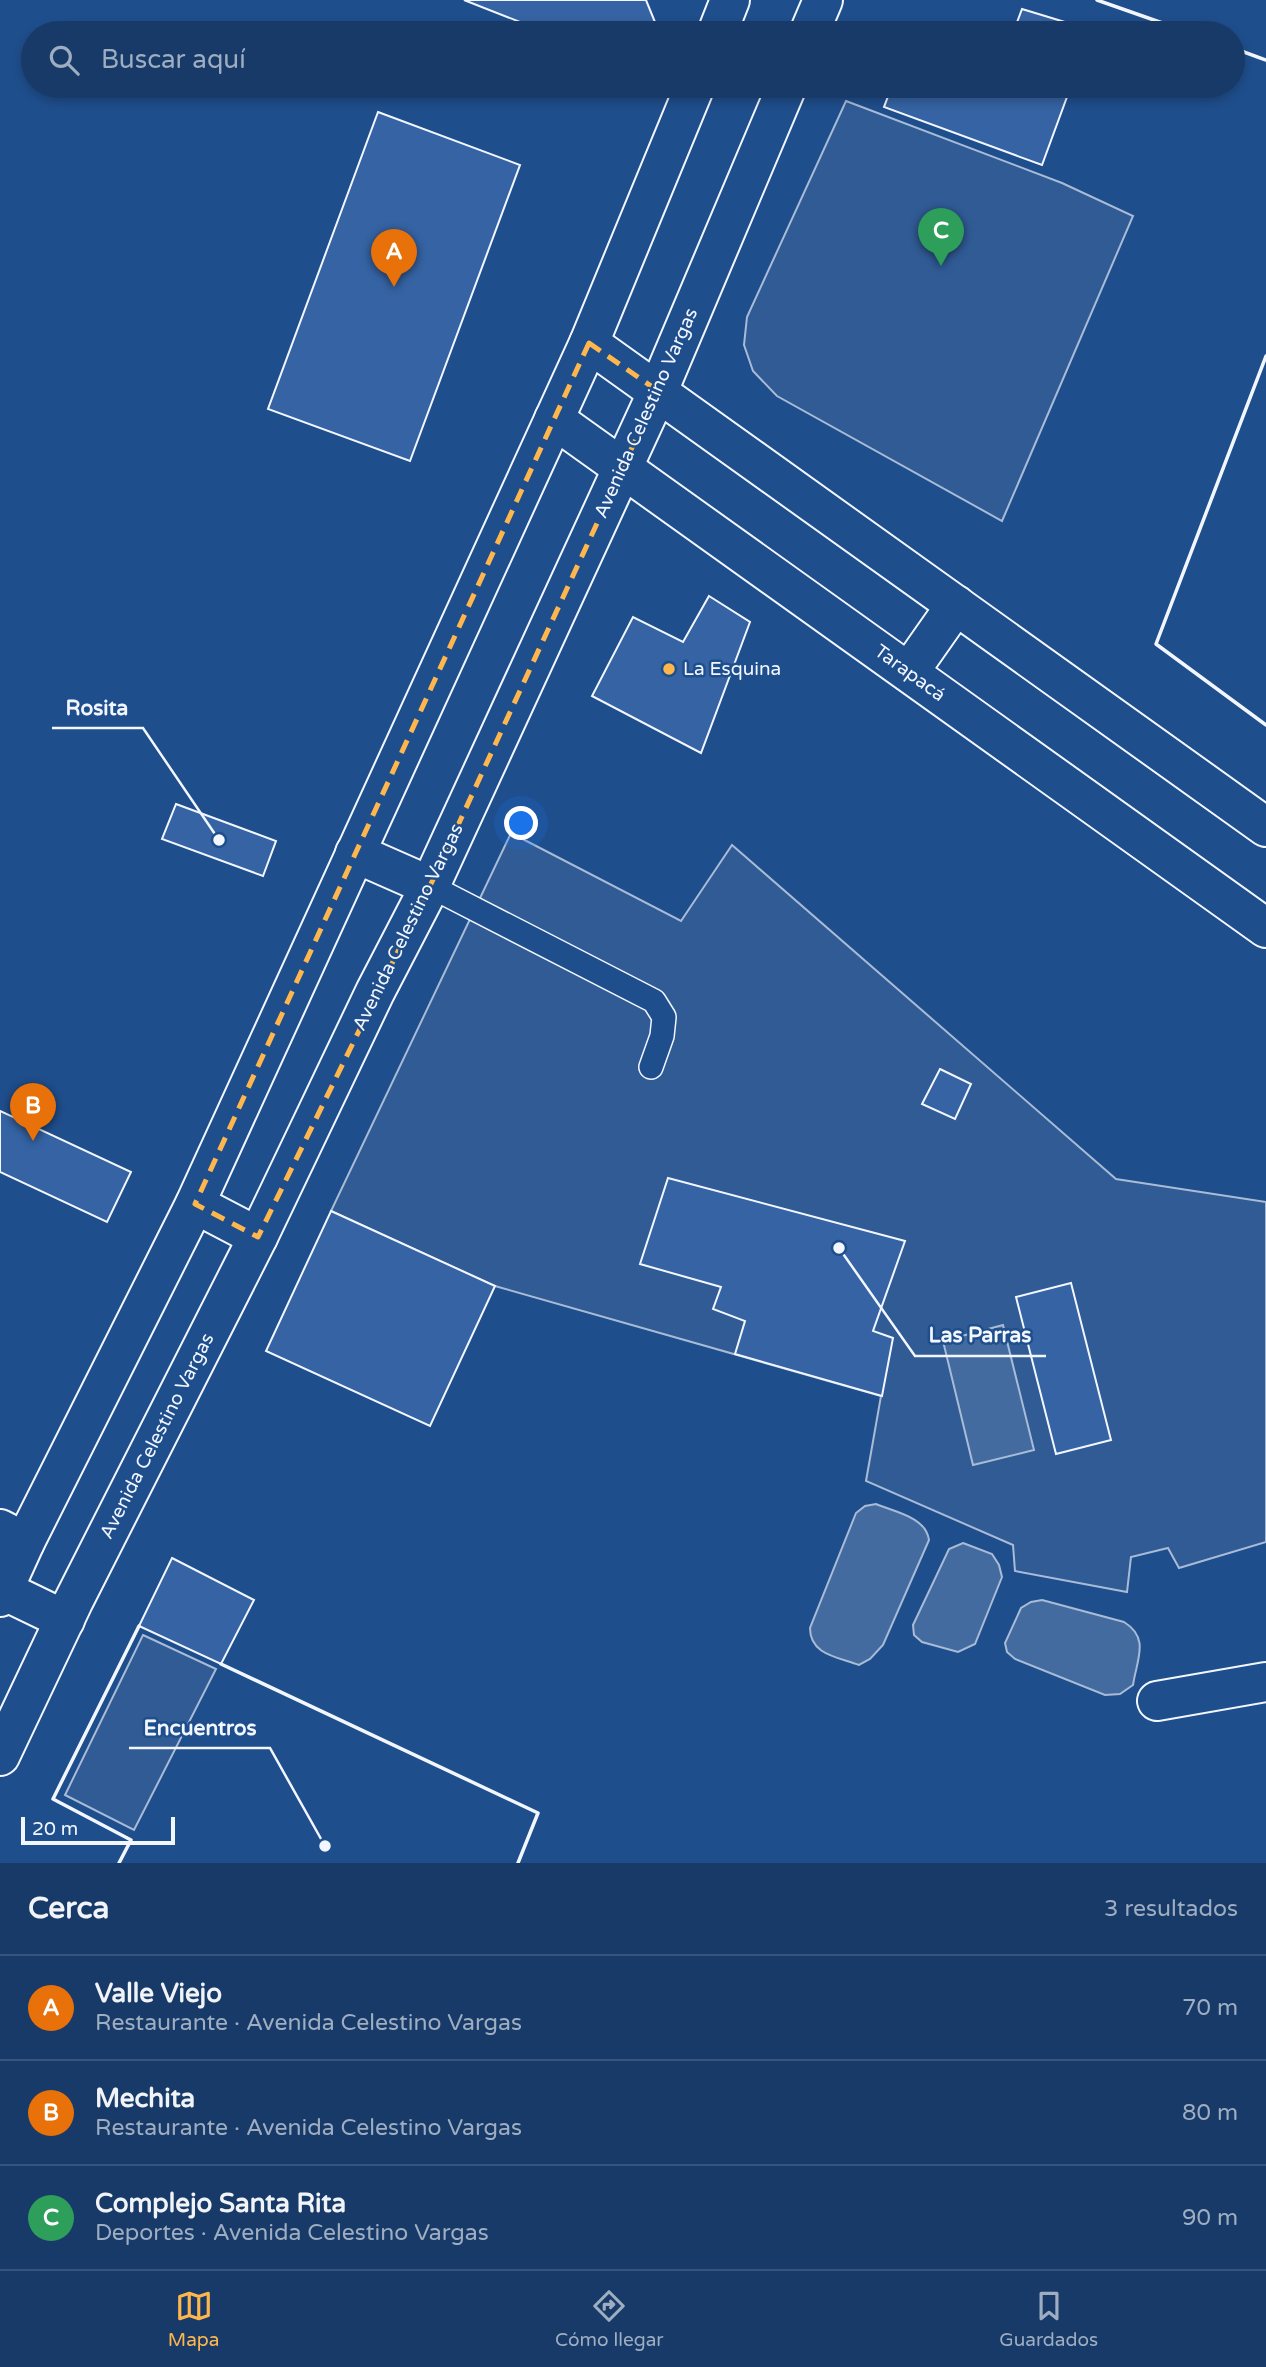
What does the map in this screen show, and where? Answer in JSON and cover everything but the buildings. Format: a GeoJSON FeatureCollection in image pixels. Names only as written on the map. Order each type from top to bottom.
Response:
{"type":"FeatureCollection","features":[{"type":"Feature","properties":{"kind":"main road"},"geometry":{"type":"LineString","coordinates":[[722,21],[730,0]]}},
{"type":"Feature","properties":{"kind":"main road"},"geometry":{"type":"LineString","coordinates":[[814,21],[823,0]]}},
{"type":"Feature","properties":{"kind":"main road"},"geometry":{"type":"LineString","coordinates":[[65,1620],[2,1593],[13,1535],[195,1204],[589,344],[690,98]]}},
{"type":"Feature","properties":{"kind":"main road","name":"Avenida Celestino Vargas"},"geometry":{"type":"LineString","coordinates":[[0,1756],[65,1620],[258,1237],[375,992],[430,886],[657,391],[782,98]]}},
{"type":"Feature","properties":{"kind":"main road"},"geometry":{"type":"LineString","coordinates":[[589,344],[1266,827]]}},
{"type":"Feature","properties":{"kind":"main road","name":"Tarapacá"},"geometry":{"type":"LineString","coordinates":[[554,419],[1266,928]]}},
{"type":"Feature","properties":{"kind":"main road"},"geometry":{"type":"LineString","coordinates":[[909,672],[956,605]]}},
{"type":"Feature","properties":{"kind":"main road"},"geometry":{"type":"LineString","coordinates":[[355,853],[430,886]]}},
{"type":"Feature","properties":{"kind":"main road"},"geometry":{"type":"LineString","coordinates":[[195,1204],[258,1237]]}},
{"type":"Feature","properties":{"kind":"main road"},"geometry":{"type":"LineString","coordinates":[[1157,1701],[1266,1682]]}},
{"type":"Feature","properties":{"kind":"lane"},"geometry":{"type":"LineString","coordinates":[[430,886],[654,1001],[664,1017],[662,1036],[651,1067]]}},
{"type":"Feature","properties":{"kind":"highlighted area"},"geometry":{"type":"Polygon","coordinates":[[[589,343],[658,391],[430,886],[258,1237],[195,1204],[589,343]]]}},
{"type":"Feature","properties":{"kind":"shaded area"},"geometry":{"type":"Polygon","coordinates":[[[846,101],[1062,183],[1133,216],[1002,521],[777,396],[753,371],[744,345],[747,317],[846,101]]]}},
{"type":"Feature","properties":{"kind":"shaded area"},"geometry":{"type":"Polygon","coordinates":[[[511,833],[681,921],[732,845],[1116,1179],[1266,1202],[1266,1542],[1179,1568],[1168,1548],[1131,1557],[1127,1592],[1015,1571],[1013,1545],[866,1481],[881,1396],[495,1286],[331,1211],[511,833]]]}},
{"type":"Feature","properties":{"kind":"shaded area"},"geometry":{"type":"Polygon","coordinates":[[[1003,1325],[1034,1450],[973,1465],[943,1341],[1003,1325]]]}},
{"type":"Feature","properties":{"kind":"shaded area"},"geometry":{"type":"Polygon","coordinates":[[[876,1504],[916,1521],[927,1532],[929,1540],[883,1645],[870,1659],[859,1665],[820,1649],[811,1637],[810,1628],[856,1513],[865,1506],[876,1504]]]}},
{"type":"Feature","properties":{"kind":"shaded area"},"geometry":{"type":"Polygon","coordinates":[[[963,1543],[992,1554],[1002,1577],[975,1644],[958,1652],[922,1642],[914,1635],[913,1625],[949,1549],[963,1543]]]}},
{"type":"Feature","properties":{"kind":"shaded area"},"geometry":{"type":"Polygon","coordinates":[[[1042,1600],[1124,1622],[1132,1628],[1137,1635],[1140,1650],[1133,1685],[1120,1694],[1105,1695],[1015,1659],[1007,1652],[1005,1643],[1021,1608],[1042,1600]]]}},
{"type":"Feature","properties":{"kind":"shaded area"},"geometry":{"type":"Polygon","coordinates":[[[143,1635],[216,1669],[134,1830],[65,1795],[143,1635]]]}},
{"type":"Feature","properties":{"kind":"wall"},"geometry":{"type":"LineString","coordinates":[[1097,0],[1157,21]]}},
{"type":"Feature","properties":{"kind":"wall"},"geometry":{"type":"LineString","coordinates":[[1245,52],[1266,60]]}},
{"type":"Feature","properties":{"kind":"wall"},"geometry":{"type":"LineString","coordinates":[[1266,356],[1156,644],[1266,725]]}},
{"type":"Feature","properties":{"kind":"wall"},"geometry":{"type":"LineString","coordinates":[[119,1863],[131,1840],[53,1799],[139,1626]]}},
{"type":"Feature","properties":{"kind":"wall"},"geometry":{"type":"LineString","coordinates":[[221,1664],[538,1813],[518,1863]]}},
{"type":"Feature","properties":{"kind":"place","name":"Complejo Santa Rita"},"geometry":{"type":"Point","coordinates":[941,266]}},
{"type":"Feature","properties":{"kind":"place","name":"Valle Viejo"},"geometry":{"type":"Point","coordinates":[394,287]}},
{"type":"Feature","properties":{"kind":"place","name":"La Esquina"},"geometry":{"type":"Point","coordinates":[669,669]}},
{"type":"Feature","properties":{"kind":"place","name":"Rosita"},"geometry":{"type":"Point","coordinates":[219,840]}},
{"type":"Feature","properties":{"kind":"place","name":"Mechita"},"geometry":{"type":"Point","coordinates":[33,1141]}},
{"type":"Feature","properties":{"kind":"place","name":"Las Parras"},"geometry":{"type":"Point","coordinates":[839,1248]}},
{"type":"Feature","properties":{"kind":"place","name":"Encuentros"},"geometry":{"type":"Point","coordinates":[325,1846]}}]}
